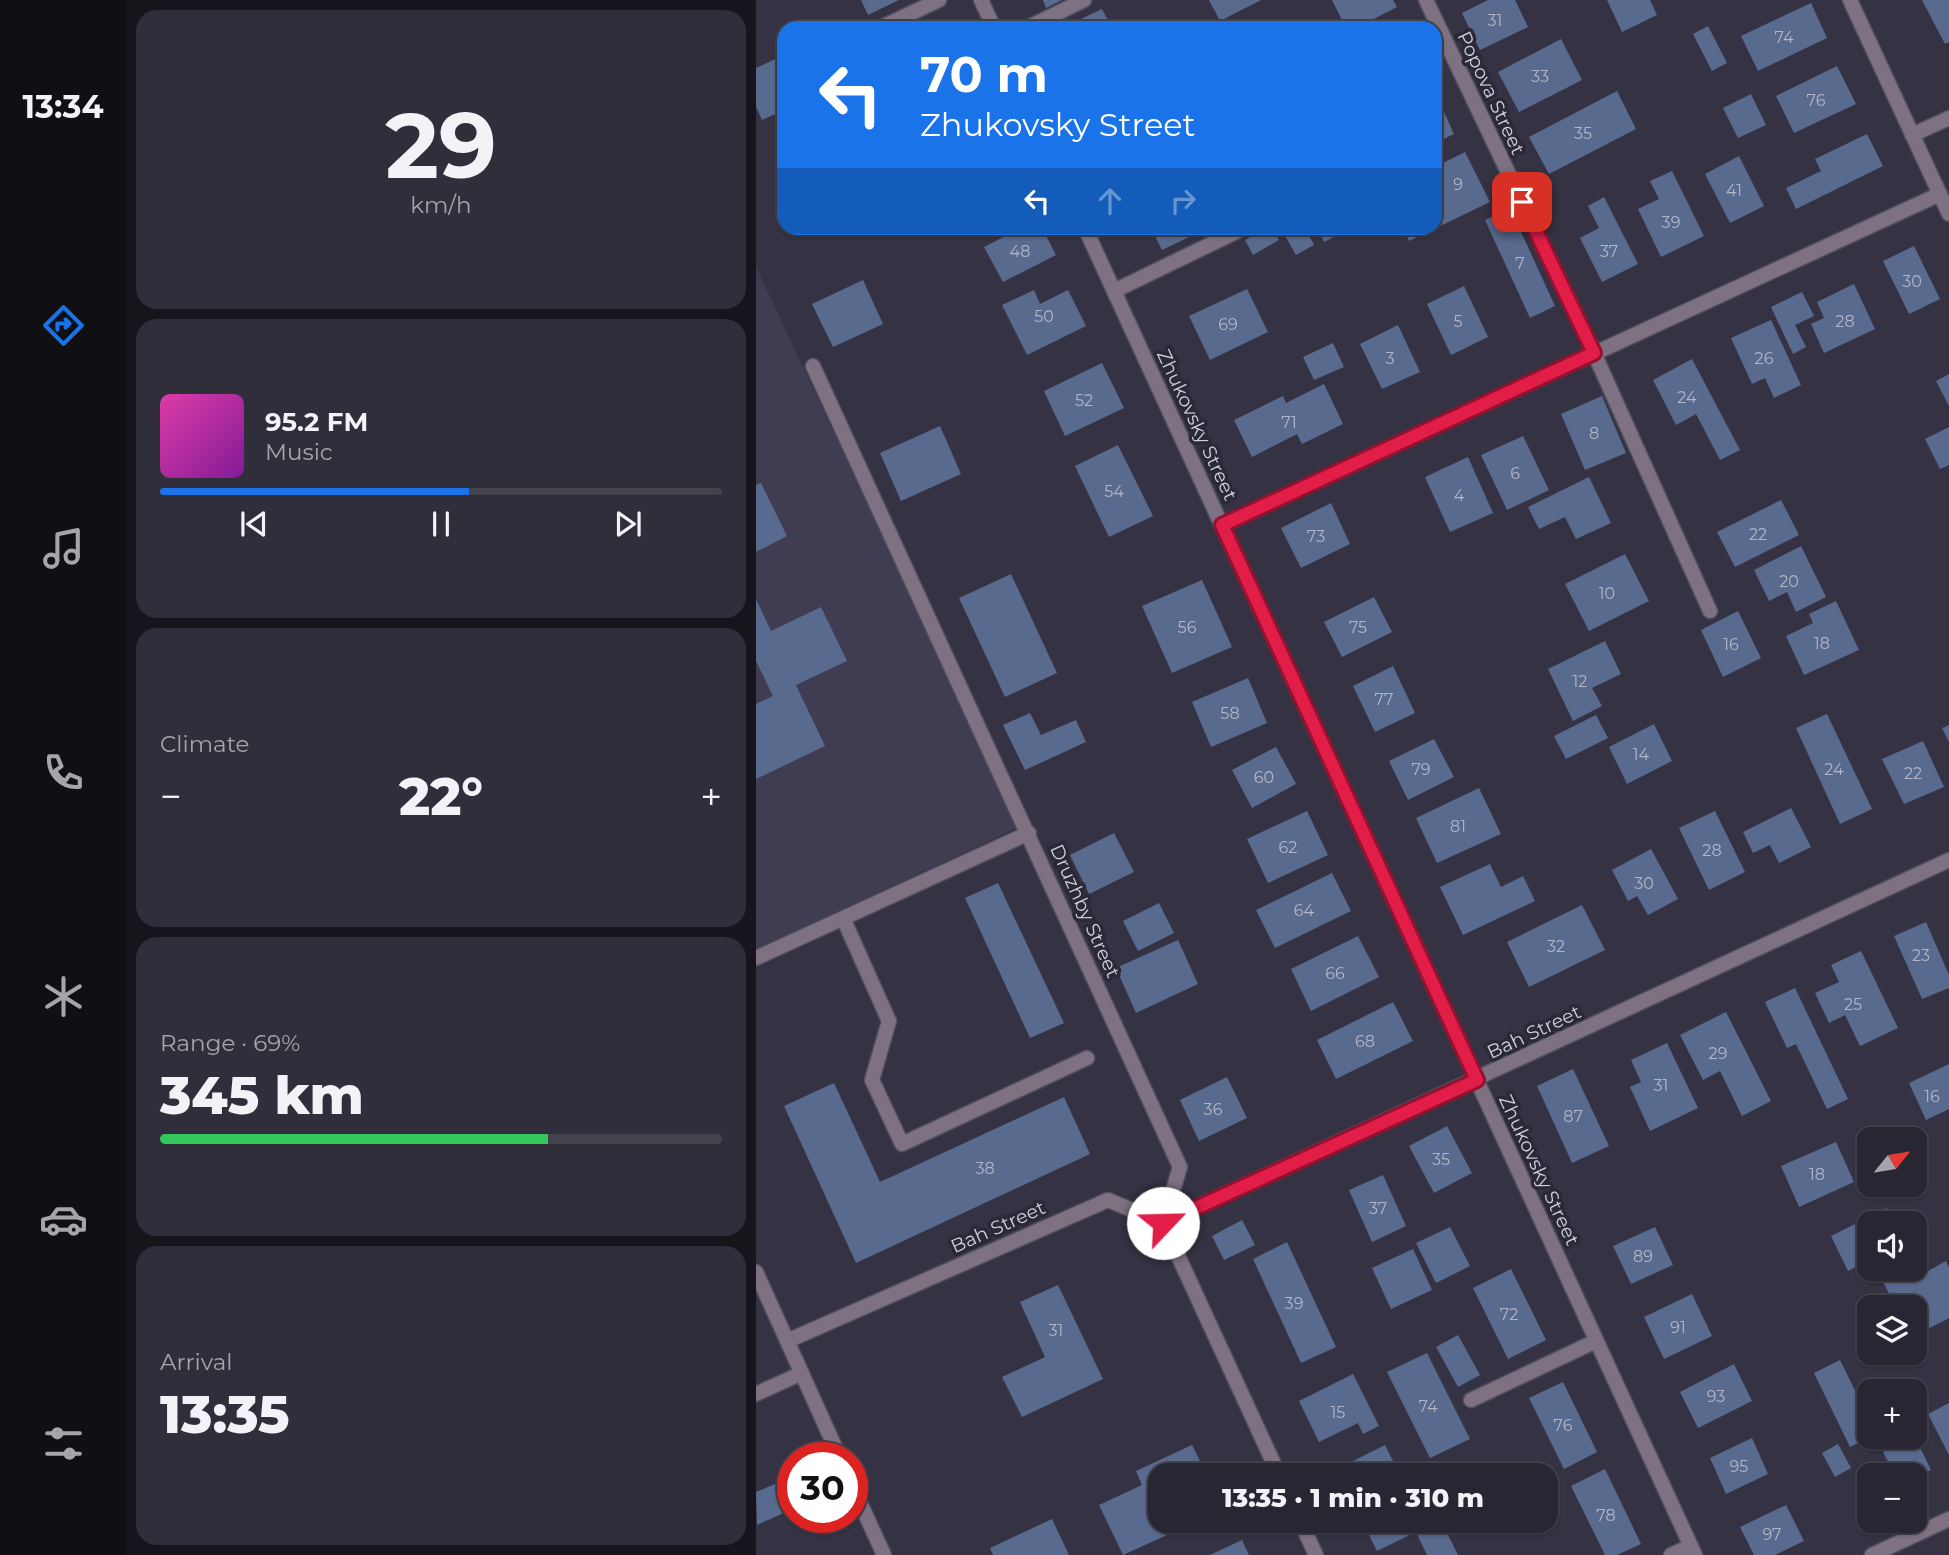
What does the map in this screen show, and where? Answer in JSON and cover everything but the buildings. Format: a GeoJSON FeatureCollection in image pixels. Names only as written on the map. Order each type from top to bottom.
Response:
{"type":"FeatureCollection","features":[{"type":"Feature","properties":{"kind":"street"},"geometry":{"type":"LineString","coordinates":[[895,21],[939,0]]}},
{"type":"Feature","properties":{"kind":"street"},"geometry":{"type":"LineString","coordinates":[[981,0],[991,21]]}},
{"type":"Feature","properties":{"kind":"street"},"geometry":{"type":"LineString","coordinates":[[1041,21],[1084,0]]}},
{"type":"Feature","properties":{"kind":"street","name":"Popova Street"},"geometry":{"type":"LineString","coordinates":[[1426,0],[1436,21]]}},
{"type":"Feature","properties":{"kind":"street"},"geometry":{"type":"LineString","coordinates":[[1850,0],[1949,214]]}},
{"type":"Feature","properties":{"kind":"street","name":"Popova Street"},"geometry":{"type":"LineString","coordinates":[[1442,34],[1594,353],[1710,611]]}},
{"type":"Feature","properties":{"kind":"street"},"geometry":{"type":"LineString","coordinates":[[1912,135],[1949,118]]}},
{"type":"Feature","properties":{"kind":"street"},"geometry":{"type":"LineString","coordinates":[[1222,525],[1940,194]]}},
{"type":"Feature","properties":{"kind":"street","name":"Zhukovsky Street"},"geometry":{"type":"LineString","coordinates":[[1089,235],[1693,1550]]}},
{"type":"Feature","properties":{"kind":"street"},"geometry":{"type":"LineString","coordinates":[[1115,291],[1230,235]]}},
{"type":"Feature","properties":{"kind":"street","name":"Druzhby Street"},"geometry":{"type":"LineString","coordinates":[[813,366],[1180,1167],[1163,1223]]}},
{"type":"Feature","properties":{"kind":"street"},"geometry":{"type":"LineString","coordinates":[[756,958],[1029,833]]}},
{"type":"Feature","properties":{"kind":"street","name":"Bah Street"},"geometry":{"type":"LineString","coordinates":[[787,1340],[1108,1200],[1163,1223],[1949,860]]}},
{"type":"Feature","properties":{"kind":"street"},"geometry":{"type":"LineString","coordinates":[[843,918],[888,1021],[872,1080],[902,1144],[1087,1058]]}},
{"type":"Feature","properties":{"kind":"street"},"geometry":{"type":"LineString","coordinates":[[1163,1223],[1273,1463]]}},
{"type":"Feature","properties":{"kind":"street"},"geometry":{"type":"LineString","coordinates":[[756,1272],[833,1442]]}},
{"type":"Feature","properties":{"kind":"street"},"geometry":{"type":"LineString","coordinates":[[1471,1400],[1596,1341]]}},
{"type":"Feature","properties":{"kind":"street"},"geometry":{"type":"LineString","coordinates":[[756,1394],[802,1373]]}},
{"type":"Feature","properties":{"kind":"street"},"geometry":{"type":"LineString","coordinates":[[1872,1555],[1949,1519]]}},
{"type":"Feature","properties":{"kind":"street"},"geometry":{"type":"LineString","coordinates":[[868,1520],[884,1555]]}},
{"type":"Feature","properties":{"kind":"street"},"geometry":{"type":"LineString","coordinates":[[1306,1533],[1316,1555]]}},
{"type":"Feature","properties":{"kind":"street"},"geometry":{"type":"LineString","coordinates":[[1671,1555],[1693,1550]]}},
{"type":"Feature","properties":{"kind":"shaded area"},"geometry":{"type":"Polygon","coordinates":[[[756,267],[1019,827],[756,949],[756,267]]]}},
{"type":"Feature","properties":{"kind":"route"},"geometry":{"type":"LineString","coordinates":[[1163,1223],[1477,1080],[1222,525],[1594,353],[1522,202]]}}]}
